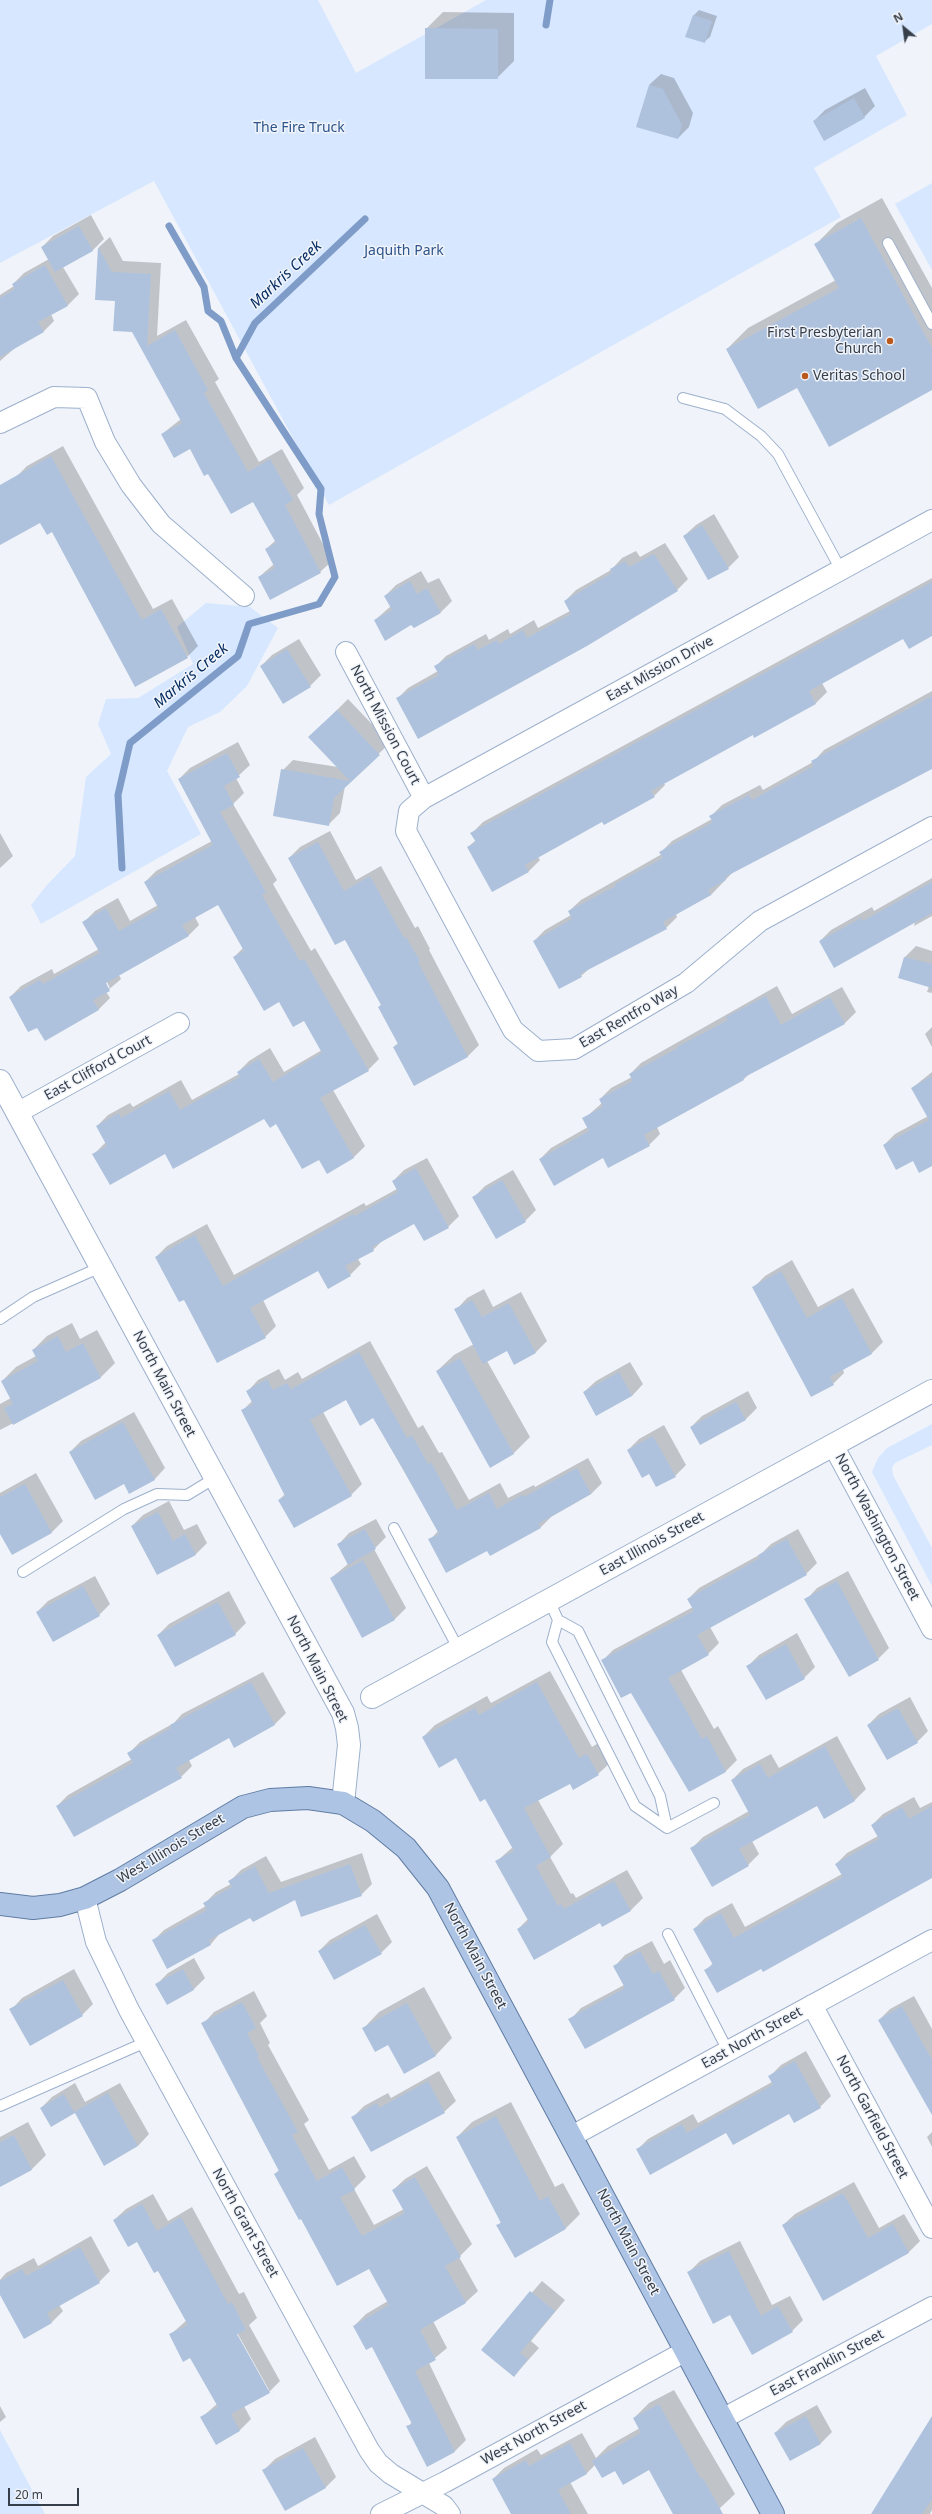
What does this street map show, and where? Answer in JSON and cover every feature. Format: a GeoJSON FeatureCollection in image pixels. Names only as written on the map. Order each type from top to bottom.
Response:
{"type":"FeatureCollection","features":[{"type":"Feature","properties":{"kind":"main road","name":"West Illinois Street"},"geometry":{"type":"LineString","coordinates":[[0,1904],[33,1908],[60,1905],[85,1898],[243,1807],[270,1800],[308,1798],[343,1803]]}},
{"type":"Feature","properties":{"kind":"main road","name":"North Main Street"},"geometry":{"type":"LineString","coordinates":[[343,1803],[374,1822],[406,1848],[438,1888],[773,2514]]}},
{"type":"Feature","properties":{"kind":"street"},"geometry":{"type":"LineString","coordinates":[[0,423],[54,397],[87,398],[105,442],[130,485],[161,524],[244,596]]}},
{"type":"Feature","properties":{"kind":"street","name":"East Mission Drive"},"geometry":{"type":"LineString","coordinates":[[406,831],[409,811],[424,798],[932,520]]}},
{"type":"Feature","properties":{"kind":"street","name":"North Mission Court"},"geometry":{"type":"LineString","coordinates":[[346,652],[424,798]]}},
{"type":"Feature","properties":{"kind":"street","name":"East Rentfro Way"},"geometry":{"type":"LineString","coordinates":[[406,831],[513,1030],[538,1051],[574,1049],[686,983],[760,921],[932,827]]}},
{"type":"Feature","properties":{"kind":"street","name":"East Clifford Court"},"geometry":{"type":"LineString","coordinates":[[17,1113],[179,1024]]}},
{"type":"Feature","properties":{"kind":"street","name":"North Main Street"},"geometry":{"type":"LineString","coordinates":[[0,1081],[343,1713],[347,1728],[348,1745],[343,1803]]}},
{"type":"Feature","properties":{"kind":"street","name":"East Illinois Street"},"geometry":{"type":"LineString","coordinates":[[372,1697],[932,1391]]}},
{"type":"Feature","properties":{"kind":"street","name":"North Washington Street"},"geometry":{"type":"LineString","coordinates":[[833,1445],[932,1629]]}},
{"type":"Feature","properties":{"kind":"street","name":"North Grant Street"},"geometry":{"type":"LineString","coordinates":[[85,1898],[96,1942],[146,2042],[369,2450],[378,2463],[391,2474],[444,2506],[450,2514]]}},
{"type":"Feature","properties":{"kind":"street","name":"East North Street"},"geometry":{"type":"LineString","coordinates":[[572,2136],[932,1940]]}},
{"type":"Feature","properties":{"kind":"street","name":"North Garfield Street"},"geometry":{"type":"LineString","coordinates":[[812,2005],[932,2228]]}},
{"type":"Feature","properties":{"kind":"street","name":"East Franklin Street"},"geometry":{"type":"LineString","coordinates":[[722,2420],[932,2307]]}},
{"type":"Feature","properties":{"kind":"street","name":"West North Street"},"geometry":{"type":"LineString","coordinates":[[381,2514],[421,2492],[445,2482],[686,2351]]}},
{"type":"Feature","properties":{"kind":"lane"},"geometry":{"type":"LineString","coordinates":[[888,243],[932,324]]}},
{"type":"Feature","properties":{"kind":"lane"},"geometry":{"type":"LineString","coordinates":[[683,398],[725,409],[761,436],[778,454],[841,570]]}},
{"type":"Feature","properties":{"kind":"lane"},"geometry":{"type":"LineString","coordinates":[[0,1319],[33,1296],[101,1267]]}},
{"type":"Feature","properties":{"kind":"lane"},"geometry":{"type":"LineString","coordinates":[[23,1572],[124,1509],[157,1494],[187,1495],[215,1478]]}},
{"type":"Feature","properties":{"kind":"lane"},"geometry":{"type":"LineString","coordinates":[[394,1528],[459,1650]]}},
{"type":"Feature","properties":{"kind":"lane"},"geometry":{"type":"LineString","coordinates":[[549,1600],[558,1620],[578,1630],[660,1796],[666,1828]]}},
{"type":"Feature","properties":{"kind":"lane"},"geometry":{"type":"LineString","coordinates":[[558,1620],[552,1642],[635,1806],[666,1828]]}},
{"type":"Feature","properties":{"kind":"lane"},"geometry":{"type":"LineString","coordinates":[[666,1828],[714,1803]]}},
{"type":"Feature","properties":{"kind":"lane"},"geometry":{"type":"LineString","coordinates":[[668,1934],[728,2051]]}},
{"type":"Feature","properties":{"kind":"lane"},"geometry":{"type":"LineString","coordinates":[[0,2106],[146,2042]]}},
{"type":"Feature","properties":{"kind":"green space","name":"Jaquith Park"},"geometry":{"type":"Polygon","coordinates":[[[0,0],[318,0],[356,73],[486,0],[932,0],[932,24],[876,56],[907,115],[814,168],[841,217],[329,505],[154,181],[0,263],[0,0]]]}},
{"type":"Feature","properties":{"kind":"green space"},"geometry":{"type":"Polygon","coordinates":[[[932,183],[932,270],[895,204],[932,183]]]}},
{"type":"Feature","properties":{"kind":"green space"},"geometry":{"type":"Polygon","coordinates":[[[206,603],[250,607],[278,628],[247,686],[220,712],[188,727],[167,771],[201,834],[41,924],[31,905],[47,885],[75,856],[86,777],[111,754],[98,724],[106,699],[138,698],[193,664],[177,627],[206,603]]]}},
{"type":"Feature","properties":{"kind":"green space"},"geometry":{"type":"Polygon","coordinates":[[[932,1424],[932,1445],[895,1463],[892,1468],[893,1475],[932,1548],[932,1586],[872,1472],[878,1458],[887,1448],[932,1424]]]}},
{"type":"Feature","properties":{"kind":"green space"},"geometry":{"type":"Polygon","coordinates":[[[0,2430],[45,2514],[0,2514],[0,2430]]]}},
{"type":"Feature","properties":{"kind":"building"},"geometry":{"type":"Polygon","coordinates":[[[693,15],[712,21],[705,43],[685,37],[693,15]]]}},
{"type":"Feature","properties":{"kind":"building"},"geometry":{"type":"Polygon","coordinates":[[[425,28],[498,29],[498,79],[425,79],[425,28]]]}},
{"type":"Feature","properties":{"kind":"building"},"geometry":{"type":"Polygon","coordinates":[[[649,85],[663,89],[682,125],[678,139],[636,127],[649,85]]]}},
{"type":"Feature","properties":{"kind":"building"},"geometry":{"type":"Polygon","coordinates":[[[854,98],[865,118],[824,141],[813,121],[854,98]]]}},
{"type":"Feature","properties":{"kind":"building"},"geometry":{"type":"Polygon","coordinates":[[[861,218],[932,348],[932,390],[829,447],[797,388],[758,409],[726,349],[839,288],[814,244],[861,218]]]}},
{"type":"Feature","properties":{"kind":"building"},"geometry":{"type":"Polygon","coordinates":[[[79,226],[93,251],[55,272],[41,247],[79,226]]]}},
{"type":"Feature","properties":{"kind":"building"},"geometry":{"type":"Polygon","coordinates":[[[98,247],[112,272],[151,274],[147,346],[175,330],[208,390],[204,393],[248,472],[270,459],[293,500],[285,505],[321,573],[270,600],[258,577],[275,568],[265,549],[276,543],[253,502],[231,514],[208,474],[204,476],[190,449],[174,458],[161,434],[182,423],[132,332],[113,331],[115,301],[95,300],[98,247]]]}},
{"type":"Feature","properties":{"kind":"building"},"geometry":{"type":"Polygon","coordinates":[[[45,265],[68,306],[38,322],[44,332],[0,357],[0,298],[15,289],[12,284],[45,265]]]}},
{"type":"Feature","properties":{"kind":"building"},"geometry":{"type":"Polygon","coordinates":[[[51,456],[142,620],[161,609],[188,658],[135,687],[52,532],[47,535],[40,523],[0,545],[0,485],[51,456]]]}},
{"type":"Feature","properties":{"kind":"building"},"geometry":{"type":"Polygon","coordinates":[[[702,525],[729,569],[708,580],[683,536],[702,525]]]}},
{"type":"Feature","properties":{"kind":"building"},"geometry":{"type":"Polygon","coordinates":[[[654,554],[678,591],[587,646],[418,739],[396,698],[439,675],[434,666],[474,644],[478,650],[497,640],[499,644],[523,630],[527,638],[571,614],[564,601],[612,573],[610,569],[625,561],[629,567],[654,554]]]}},
{"type":"Feature","properties":{"kind":"building"},"geometry":{"type":"Polygon","coordinates":[[[410,581],[417,594],[427,588],[441,613],[414,628],[411,625],[385,641],[374,620],[392,610],[384,596],[410,581]]]}},
{"type":"Feature","properties":{"kind":"building"},"geometry":{"type":"Polygon","coordinates":[[[932,582],[932,636],[909,649],[903,639],[809,691],[816,704],[754,738],[753,735],[651,791],[655,797],[604,825],[602,822],[525,865],[529,872],[492,892],[467,847],[476,842],[470,833],[932,582]]]}},
{"type":"Feature","properties":{"kind":"building"},"geometry":{"type":"Polygon","coordinates":[[[287,649],[311,687],[283,704],[260,666],[287,649]]]}},
{"type":"Feature","properties":{"kind":"building"},"geometry":{"type":"Polygon","coordinates":[[[932,696],[932,769],[725,877],[726,880],[708,890],[711,895],[663,922],[667,929],[580,974],[582,977],[559,989],[533,941],[572,919],[568,911],[616,886],[615,884],[663,858],[659,852],[713,822],[709,816],[749,795],[752,800],[814,766],[811,761],[932,696]]]}},
{"type":"Feature","properties":{"kind":"building"},"geometry":{"type":"Polygon","coordinates":[[[337,710],[380,755],[334,798],[329,826],[273,816],[281,769],[350,781],[308,737],[337,710]]]}},
{"type":"Feature","properties":{"kind":"building"},"geometry":{"type":"Polygon","coordinates":[[[227,753],[240,777],[224,786],[234,805],[220,812],[266,892],[262,895],[300,961],[304,959],[369,1071],[320,1098],[354,1158],[327,1174],[319,1160],[302,1169],[276,1124],[270,1128],[264,1119],[173,1169],[165,1154],[110,1185],[92,1154],[107,1146],[96,1126],[119,1113],[121,1118],[169,1091],[180,1110],[240,1077],[237,1072],[259,1059],[273,1082],[322,1053],[304,1021],[293,1027],[279,1002],[264,1011],[233,957],[244,951],[218,905],[182,925],[189,936],[106,983],[110,991],[93,1000],[99,1010],[45,1041],[37,1028],[28,1032],[9,997],[40,980],[43,984],[100,953],[82,922],[106,908],[119,931],[159,909],[144,882],[213,845],[178,779],[227,753]]]}},
{"type":"Feature","properties":{"kind":"building"},"geometry":{"type":"Polygon","coordinates":[[[318,842],[344,891],[370,876],[404,938],[406,937],[420,961],[418,962],[468,1057],[414,1086],[393,1047],[398,1044],[378,1007],[381,1005],[345,940],[335,945],[288,858],[318,842]]]}},
{"type":"Feature","properties":{"kind":"building"},"geometry":{"type":"Polygon","coordinates":[[[932,882],[932,913],[834,968],[819,941],[861,918],[863,921],[932,882]]]}},
{"type":"Feature","properties":{"kind":"building"},"geometry":{"type":"Polygon","coordinates":[[[904,957],[932,964],[932,988],[898,978],[904,957]]]}},
{"type":"Feature","properties":{"kind":"building"},"geometry":{"type":"Polygon","coordinates":[[[766,996],[781,1025],[830,997],[845,1024],[743,1078],[744,1080],[644,1135],[650,1146],[608,1168],[603,1158],[554,1186],[539,1159],[589,1131],[582,1118],[603,1107],[599,1099],[633,1081],[629,1074],[728,1020],[726,1017],[766,996]]]}},
{"type":"Feature","properties":{"kind":"building"},"geometry":{"type":"Polygon","coordinates":[[[932,1076],[932,1166],[919,1173],[913,1161],[896,1170],[883,1145],[929,1120],[911,1088],[932,1076]]]}},
{"type":"Feature","properties":{"kind":"building"},"geometry":{"type":"Polygon","coordinates":[[[416,1168],[449,1228],[424,1241],[414,1224],[372,1247],[374,1251],[345,1266],[351,1276],[328,1289],[318,1271],[250,1308],[266,1338],[217,1363],[184,1300],[179,1302],[155,1257],[195,1235],[223,1286],[353,1214],[355,1216],[398,1192],[392,1181],[416,1168]]]}},
{"type":"Feature","properties":{"kind":"building"},"geometry":{"type":"Polygon","coordinates":[[[502,1180],[526,1222],[496,1239],[472,1197],[502,1180]]]}},
{"type":"Feature","properties":{"kind":"building"},"geometry":{"type":"Polygon","coordinates":[[[781,1271],[807,1318],[842,1298],[872,1354],[830,1377],[834,1385],[811,1397],[752,1287],[781,1271]]]}},
{"type":"Feature","properties":{"kind":"building"},"geometry":{"type":"Polygon","coordinates":[[[472,1300],[482,1317],[509,1303],[536,1353],[514,1365],[507,1351],[483,1364],[454,1309],[472,1300]]]}},
{"type":"Feature","properties":{"kind":"building"},"geometry":{"type":"Polygon","coordinates":[[[58,1336],[66,1352],[83,1343],[101,1378],[13,1425],[4,1408],[13,1404],[1,1381],[38,1361],[32,1350],[58,1336]]]}},
{"type":"Feature","properties":{"kind":"building"},"geometry":{"type":"Polygon","coordinates":[[[359,1352],[407,1438],[412,1435],[428,1464],[431,1462],[457,1510],[489,1493],[497,1509],[522,1495],[524,1497],[577,1468],[591,1494],[538,1524],[541,1528],[490,1556],[487,1551],[446,1573],[428,1539],[439,1534],[403,1469],[373,1418],[360,1426],[346,1400],[310,1420],[352,1496],[294,1528],[278,1500],[285,1496],[241,1410],[253,1404],[246,1391],[267,1379],[273,1390],[287,1383],[291,1389],[359,1352]]]}},
{"type":"Feature","properties":{"kind":"building"},"geometry":{"type":"Polygon","coordinates":[[[460,1358],[514,1454],[490,1468],[436,1371],[460,1358]]]}},
{"type":"Feature","properties":{"kind":"building"},"geometry":{"type":"Polygon","coordinates":[[[619,1372],[632,1396],[596,1416],[583,1392],[619,1372]]]}},
{"type":"Feature","properties":{"kind":"building"},"geometry":{"type":"Polygon","coordinates":[[[736,1402],[746,1420],[700,1445],[690,1427],[736,1402]]]}},
{"type":"Feature","properties":{"kind":"building"},"geometry":{"type":"Polygon","coordinates":[[[123,1422],[155,1480],[129,1494],[124,1484],[95,1500],[69,1452],[123,1422]]]}},
{"type":"Feature","properties":{"kind":"building"},"geometry":{"type":"Polygon","coordinates":[[[653,1436],[676,1477],[656,1487],[649,1474],[642,1478],[627,1450],[653,1436]]]}},
{"type":"Feature","properties":{"kind":"building"},"geometry":{"type":"Polygon","coordinates":[[[25,1484],[52,1533],[12,1555],[0,1534],[0,1497],[25,1484]]]}},
{"type":"Feature","properties":{"kind":"building"},"geometry":{"type":"Polygon","coordinates":[[[158,1512],[173,1541],[185,1534],[196,1555],[157,1575],[131,1526],[158,1512]]]}},
{"type":"Feature","properties":{"kind":"building"},"geometry":{"type":"Polygon","coordinates":[[[365,1529],[376,1549],[348,1565],[337,1544],[365,1529]]]}},
{"type":"Feature","properties":{"kind":"building"},"geometry":{"type":"Polygon","coordinates":[[[787,1539],[807,1575],[697,1635],[709,1655],[668,1678],[702,1739],[707,1736],[726,1772],[689,1792],[631,1693],[621,1698],[601,1660],[694,1611],[687,1599],[760,1558],[758,1555],[787,1539]]]}},
{"type":"Feature","properties":{"kind":"building"},"geometry":{"type":"Polygon","coordinates":[[[363,1560],[395,1620],[362,1638],[330,1578],[363,1560]]]}},
{"type":"Feature","properties":{"kind":"building"},"geometry":{"type":"Polygon","coordinates":[[[837,1581],[879,1660],[849,1677],[804,1599],[837,1581]]]}},
{"type":"Feature","properties":{"kind":"building"},"geometry":{"type":"Polygon","coordinates":[[[83,1586],[100,1616],[53,1642],[36,1612],[83,1586]]]}},
{"type":"Feature","properties":{"kind":"building"},"geometry":{"type":"Polygon","coordinates":[[[218,1602],[236,1635],[175,1667],[157,1635],[218,1602]]]}},
{"type":"Feature","properties":{"kind":"building"},"geometry":{"type":"Polygon","coordinates":[[[786,1644],[805,1679],[766,1700],[746,1666],[786,1644]]]}},
{"type":"Feature","properties":{"kind":"building"},"geometry":{"type":"Polygon","coordinates":[[[251,1682],[275,1725],[234,1748],[229,1738],[176,1768],[182,1778],[74,1837],[56,1806],[133,1763],[127,1753],[171,1728],[170,1725],[251,1682]]]}},
{"type":"Feature","properties":{"kind":"building"},"geometry":{"type":"Polygon","coordinates":[[[537,1682],[579,1758],[587,1754],[599,1775],[573,1790],[570,1784],[524,1808],[551,1857],[536,1866],[558,1906],[561,1904],[564,1909],[614,1881],[631,1911],[602,1927],[600,1923],[534,1960],[517,1929],[529,1922],[495,1861],[514,1851],[485,1799],[480,1802],[456,1758],[439,1768],[422,1737],[475,1708],[479,1715],[537,1682]]]}},
{"type":"Feature","properties":{"kind":"building"},"geometry":{"type":"Polygon","coordinates":[[[898,1708],[918,1743],[887,1760],[867,1725],[898,1708]]]}},
{"type":"Feature","properties":{"kind":"building"},"geometry":{"type":"Polygon","coordinates":[[[825,1746],[855,1801],[824,1819],[817,1806],[739,1849],[749,1866],[712,1887],[690,1848],[750,1815],[731,1780],[760,1764],[768,1778],[825,1746]]]}},
{"type":"Feature","properties":{"kind":"building"},"geometry":{"type":"Polygon","coordinates":[[[932,1806],[932,1878],[763,1972],[761,1969],[717,1993],[704,1970],[713,1965],[693,1929],[721,1913],[734,1938],[843,1877],[835,1864],[879,1839],[871,1825],[902,1807],[909,1819],[932,1806]]]}},
{"type":"Feature","properties":{"kind":"building"},"geometry":{"type":"Polygon","coordinates":[[[350,1864],[362,1896],[301,1917],[295,1900],[253,1922],[250,1918],[209,1940],[211,1945],[167,1969],[152,1940],[207,1910],[203,1903],[232,1887],[228,1881],[255,1866],[269,1893],[350,1864]]]}},
{"type":"Feature","properties":{"kind":"building"},"geometry":{"type":"Polygon","coordinates":[[[365,1925],[382,1954],[334,1980],[318,1951],[365,1925]]]}},
{"type":"Feature","properties":{"kind":"building"},"geometry":{"type":"Polygon","coordinates":[[[640,1951],[653,1974],[659,1971],[675,2000],[585,2049],[568,2019],[625,1988],[613,1966],[640,1951]]]}},
{"type":"Feature","properties":{"kind":"building"},"geometry":{"type":"Polygon","coordinates":[[[183,1969],[194,1990],[167,2005],[155,1984],[183,1969]]]}},
{"type":"Feature","properties":{"kind":"building"},"geometry":{"type":"Polygon","coordinates":[[[63,1980],[83,2016],[30,2046],[9,2009],[63,1980]]]}},
{"type":"Feature","properties":{"kind":"building"},"geometry":{"type":"Polygon","coordinates":[[[242,2002],[256,2028],[247,2033],[259,2056],[257,2057],[298,2132],[292,2135],[317,2181],[342,2167],[355,2190],[340,2197],[362,2236],[405,2213],[392,2190],[415,2177],[461,2257],[445,2266],[466,2303],[420,2330],[436,2360],[415,2371],[455,2452],[427,2467],[406,2426],[412,2424],[372,2347],[366,2350],[353,2326],[389,2305],[369,2269],[337,2286],[301,2219],[299,2220],[274,2174],[279,2171],[201,2023],[242,2002]]]}},
{"type":"Feature","properties":{"kind":"building"},"geometry":{"type":"Polygon","coordinates":[[[407,2003],[436,2056],[404,2074],[388,2045],[375,2052],[362,2028],[407,2003]]]}},
{"type":"Feature","properties":{"kind":"building"},"geometry":{"type":"Polygon","coordinates":[[[902,2006],[932,2060],[932,2115],[878,2020],[902,2006]]]}},
{"type":"Feature","properties":{"kind":"building"},"geometry":{"type":"Polygon","coordinates":[[[795,2061],[821,2108],[794,2123],[789,2114],[733,2145],[726,2133],[650,2175],[636,2149],[682,2124],[687,2133],[773,2085],[768,2076],[795,2061]]]}},
{"type":"Feature","properties":{"kind":"building"},"geometry":{"type":"Polygon","coordinates":[[[428,2081],[445,2113],[371,2152],[351,2117],[377,2103],[379,2108],[428,2081]]]}},
{"type":"Feature","properties":{"kind":"building"},"geometry":{"type":"Polygon","coordinates":[[[108,2093],[138,2146],[104,2166],[75,2113],[51,2127],[40,2108],[64,2094],[74,2112],[108,2093]]]}},
{"type":"Feature","properties":{"kind":"building"},"geometry":{"type":"Polygon","coordinates":[[[496,2116],[540,2201],[548,2196],[566,2229],[515,2258],[496,2225],[501,2223],[456,2137],[496,2116]]]}},
{"type":"Feature","properties":{"kind":"building"},"geometry":{"type":"Polygon","coordinates":[[[14,2135],[32,2170],[0,2187],[0,2142],[14,2135]]]}},
{"type":"Feature","properties":{"kind":"building"},"geometry":{"type":"Polygon","coordinates":[[[843,2193],[868,2238],[893,2224],[909,2253],[823,2301],[782,2225],[843,2193]]]}},
{"type":"Feature","properties":{"kind":"building"},"geometry":{"type":"Polygon","coordinates":[[[142,2204],[157,2231],[181,2217],[228,2304],[232,2302],[246,2330],[237,2334],[270,2393],[231,2414],[240,2431],[216,2445],[200,2417],[218,2407],[190,2358],[183,2362],[169,2334],[188,2325],[158,2271],[154,2273],[137,2242],[128,2247],[113,2220],[142,2204]]]}},
{"type":"Feature","properties":{"kind":"building"},"geometry":{"type":"Polygon","coordinates":[[[80,2247],[100,2283],[47,2313],[52,2323],[24,2339],[0,2295],[0,2281],[22,2269],[26,2276],[80,2247]]]}},
{"type":"Feature","properties":{"kind":"building"},"geometry":{"type":"Polygon","coordinates":[[[729,2251],[761,2316],[778,2306],[793,2332],[752,2355],[730,2315],[713,2324],[687,2272],[729,2251]]]}},
{"type":"Feature","properties":{"kind":"building"},"geometry":{"type":"Polygon","coordinates":[[[530,2291],[555,2311],[520,2353],[528,2359],[514,2377],[481,2350],[530,2291]]]}},
{"type":"Feature","properties":{"kind":"building"},"geometry":{"type":"Polygon","coordinates":[[[659,2404],[701,2479],[703,2478],[723,2514],[673,2514],[649,2470],[623,2485],[615,2471],[602,2478],[592,2461],[641,2433],[633,2418],[659,2404]]]}},
{"type":"Feature","properties":{"kind":"building"},"geometry":{"type":"Polygon","coordinates":[[[806,2416],[821,2444],[790,2461],[774,2433],[806,2416]]]}},
{"type":"Feature","properties":{"kind":"building"},"geometry":{"type":"Polygon","coordinates":[[[932,2416],[932,2499],[922,2514],[871,2514],[932,2416]]]}},
{"type":"Feature","properties":{"kind":"building"},"geometry":{"type":"Polygon","coordinates":[[[570,2443],[587,2474],[558,2490],[571,2514],[511,2514],[492,2479],[526,2460],[529,2466],[570,2443]]]}},
{"type":"Feature","properties":{"kind":"building"},"geometry":{"type":"Polygon","coordinates":[[[303,2448],[326,2488],[285,2511],[262,2470],[303,2448]]]}},
{"type":"Feature","properties":{"kind":"waterway","name":"Markris Creek"},"geometry":{"type":"LineString","coordinates":[[546,25],[550,0]]}},
{"type":"Feature","properties":{"kind":"waterway","name":"Markris Creek"},"geometry":{"type":"LineString","coordinates":[[236,358],[255,323],[365,219]]}},
{"type":"Feature","properties":{"kind":"waterway","name":"Markris Creek"},"geometry":{"type":"LineString","coordinates":[[122,868],[118,795],[130,743],[238,656],[249,624],[319,604],[335,577],[319,514],[321,489],[236,358],[221,321],[208,311],[204,287],[169,226]]}},
{"type":"Feature","properties":{"kind":"place","name":"First Presbyterian Church"},"geometry":{"type":"Point","coordinates":[890,341]}},
{"type":"Feature","properties":{"kind":"place","name":"Veritas School"},"geometry":{"type":"Point","coordinates":[805,376]}},
{"type":"Feature","properties":{"kind":"park label","name":"The Fire Truck"},"geometry":{"type":"Point","coordinates":[299,128]}}]}
